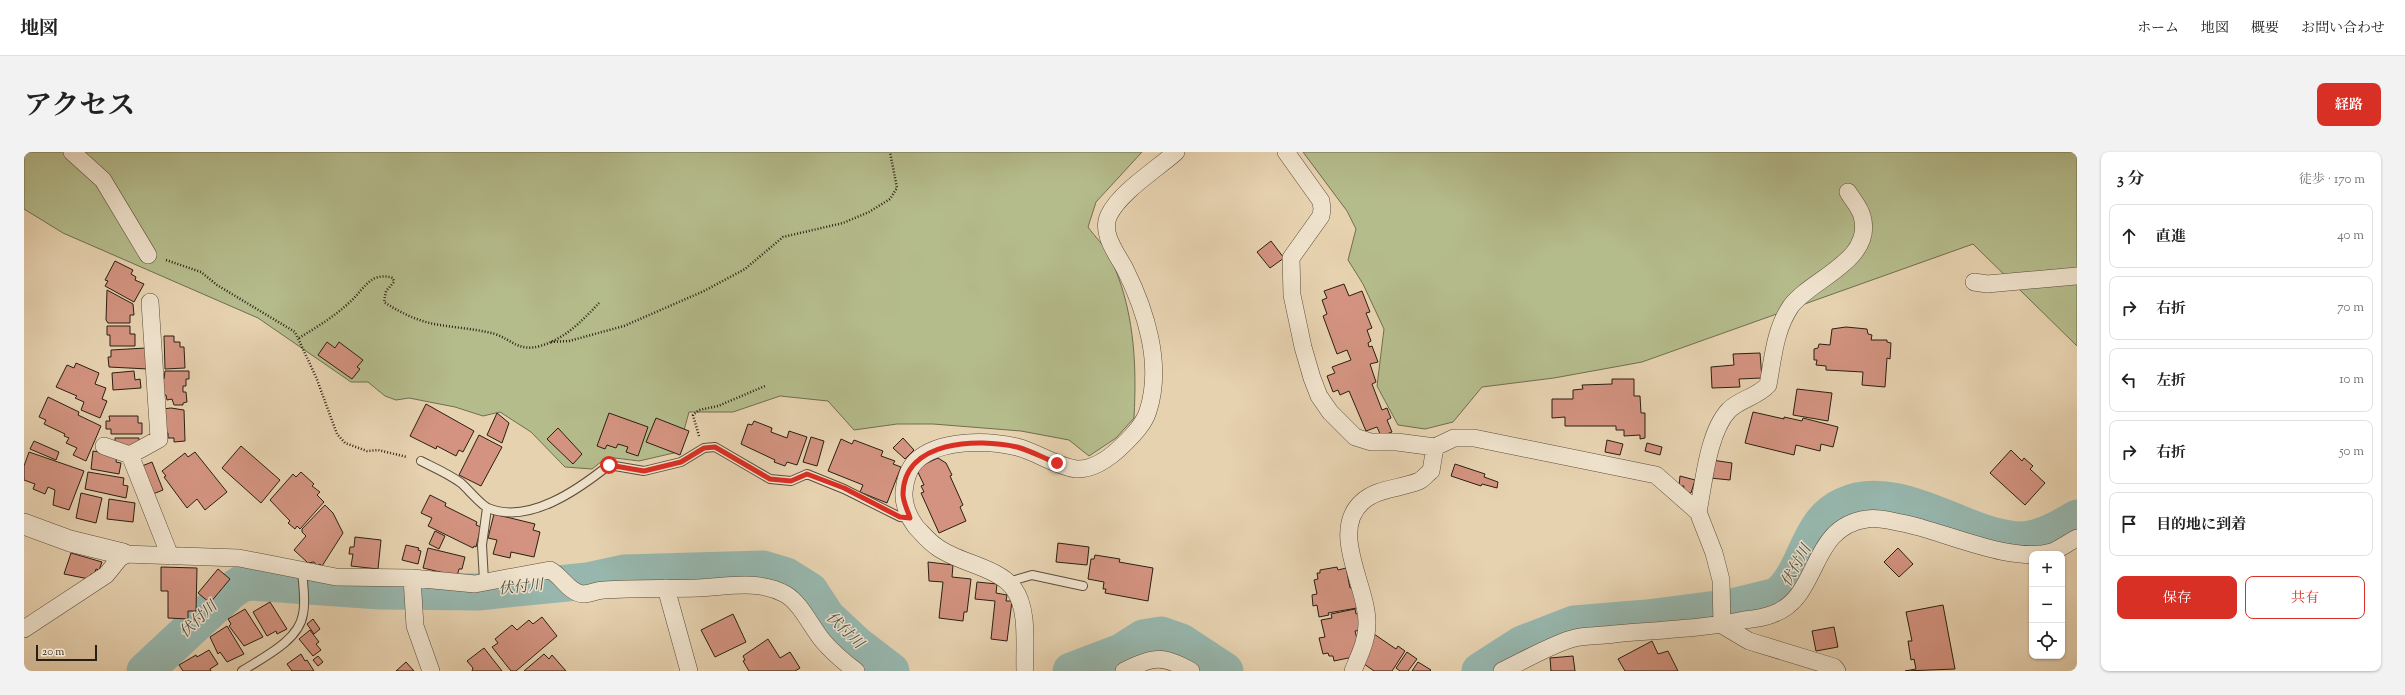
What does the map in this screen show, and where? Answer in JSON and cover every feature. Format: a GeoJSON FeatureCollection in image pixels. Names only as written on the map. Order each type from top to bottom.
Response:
{"type":"FeatureCollection","features":[{"type":"Feature","properties":{"kind":"street"},"geometry":{"type":"LineString","coordinates":[[72,152],[103,180],[148,255]]}},
{"type":"Feature","properties":{"kind":"street"},"geometry":{"type":"LineString","coordinates":[[1025,671],[1020,600],[1013,587],[980,567],[938,548],[926,539],[910,518],[903,495],[906,476],[915,462],[935,449],[977,444],[999,444],[1018,447],[1057,463],[1077,469],[1095,465],[1107,458],[1136,431],[1148,412],[1153,385],[1153,354],[1145,320],[1134,289],[1112,245],[1107,224],[1108,216],[1114,206],[1132,188],[1176,152]]}},
{"type":"Feature","properties":{"kind":"street"},"geometry":{"type":"LineString","coordinates":[[1286,152],[1321,201],[1321,216],[1291,258],[1292,294],[1301,340],[1312,378],[1319,396],[1341,425],[1355,437],[1370,442],[1435,447],[1454,438],[1474,438],[1656,475],[1698,512],[1714,553],[1723,598],[1722,621]]}},
{"type":"Feature","properties":{"kind":"street"},"geometry":{"type":"LineString","coordinates":[[1698,512],[1715,431],[1730,410],[1762,392],[1768,385],[1779,329],[1792,306],[1852,256],[1863,234],[1862,215],[1848,192]]}},
{"type":"Feature","properties":{"kind":"street"},"geometry":{"type":"LineString","coordinates":[[1974,282],[1987,284],[2077,276]]}},
{"type":"Feature","properties":{"kind":"street"},"geometry":{"type":"LineString","coordinates":[[104,446],[130,454],[159,439],[150,302]]}},
{"type":"Feature","properties":{"kind":"street"},"geometry":{"type":"LineString","coordinates":[[1353,671],[1364,644],[1367,625],[1366,607],[1349,543],[1350,519],[1354,511],[1363,501],[1376,493],[1420,481],[1431,471],[1435,447]]}},
{"type":"Feature","properties":{"kind":"street"},"geometry":{"type":"LineString","coordinates":[[130,454],[170,556]]}},
{"type":"Feature","properties":{"kind":"street"},"geometry":{"type":"LineString","coordinates":[[1502,671],[1574,638],[1772,615],[1785,609],[1797,599],[1806,583],[1816,558],[1828,541],[1841,528],[1853,521],[1869,518],[1913,525],[2002,552],[2036,554],[2052,552],[2077,538]]}},
{"type":"Feature","properties":{"kind":"street"},"geometry":{"type":"LineString","coordinates":[[24,524],[70,541],[123,554],[238,558],[270,562],[302,571],[336,576],[475,584],[484,581],[497,581],[550,570],[558,574],[571,590],[583,594],[602,590],[699,588],[740,584],[766,586],[786,594],[827,646],[856,671]]}},
{"type":"Feature","properties":{"kind":"street"},"geometry":{"type":"LineString","coordinates":[[24,629],[106,575],[123,554]]}},
{"type":"Feature","properties":{"kind":"street"},"geometry":{"type":"LineString","coordinates":[[412,581],[412,602],[415,626],[430,671]]}},
{"type":"Feature","properties":{"kind":"street"},"geometry":{"type":"LineString","coordinates":[[666,588],[689,671]]}},
{"type":"Feature","properties":{"kind":"street"},"geometry":{"type":"LineString","coordinates":[[1722,621],[1749,641],[1834,667],[1837,671]]}},
{"type":"Feature","properties":{"kind":"street"},"geometry":{"type":"LineString","coordinates":[[1124,671],[1140,663],[1158,659],[1171,660],[1191,671]]}},
{"type":"Feature","properties":{"kind":"lane"},"geometry":{"type":"LineString","coordinates":[[421,461],[460,482],[487,508],[524,511],[546,505],[569,494],[609,465],[644,471],[662,468],[681,462],[704,448],[715,447],[770,479],[791,481],[807,474],[818,477],[856,494],[886,511],[900,517],[910,518]]}},
{"type":"Feature","properties":{"kind":"lane"},"geometry":{"type":"LineString","coordinates":[[484,581],[482,545],[487,508]]}},
{"type":"Feature","properties":{"kind":"lane"},"geometry":{"type":"LineString","coordinates":[[242,671],[284,643],[295,631],[303,616],[302,571]]}},
{"type":"Feature","properties":{"kind":"lane"},"geometry":{"type":"LineString","coordinates":[[1007,582],[1032,575],[1083,586]]}},
{"type":"Feature","properties":{"kind":"path"},"geometry":{"type":"LineString","coordinates":[[299,338],[323,324],[351,301],[363,287],[375,278],[386,276],[393,278],[394,282],[386,291],[384,302],[416,319],[495,334],[512,344],[527,348],[551,342],[569,341],[624,326],[728,279],[745,269],[783,237],[843,223],[869,212],[890,199],[897,188],[890,152]]}},
{"type":"Feature","properties":{"kind":"path"},"geometry":{"type":"LineString","coordinates":[[148,255],[201,272],[217,285],[266,313],[295,332],[299,338],[338,434],[345,443],[367,451],[378,450],[421,461]]}},
{"type":"Feature","properties":{"kind":"path"},"geometry":{"type":"LineString","coordinates":[[551,342],[581,323],[598,303]]}},
{"type":"Feature","properties":{"kind":"path"},"geometry":{"type":"LineString","coordinates":[[704,448],[693,415],[699,410],[718,406],[765,386]]}},
{"type":"Feature","properties":{"kind":"green space"},"geometry":{"type":"Polygon","coordinates":[[[24,152],[1142,152],[1096,202],[1088,227],[1103,245],[1110,257],[1118,276],[1129,316],[1135,376],[1134,418],[1116,438],[1089,456],[1069,440],[1021,431],[933,424],[897,424],[854,430],[828,401],[780,396],[733,412],[689,412],[678,452],[639,461],[607,457],[592,469],[565,467],[531,432],[500,412],[483,416],[455,407],[409,398],[396,400],[385,396],[368,382],[351,382],[258,318],[63,233],[24,209],[24,152]]]}},
{"type":"Feature","properties":{"kind":"green space"},"geometry":{"type":"Polygon","coordinates":[[[1303,152],[2077,152],[2077,346],[1973,244],[1642,362],[1554,378],[1482,387],[1453,422],[1425,429],[1398,425],[1377,386],[1384,329],[1363,284],[1348,260],[1356,229],[1347,211],[1303,152]]]}},
{"type":"Feature","properties":{"kind":"building"},"geometry":{"type":"Polygon","coordinates":[[[1271,241],[1284,258],[1270,268],[1257,252],[1271,241]]]}},
{"type":"Feature","properties":{"kind":"building"},"geometry":{"type":"Polygon","coordinates":[[[115,261],[133,270],[131,274],[136,277],[135,280],[144,284],[134,302],[105,286],[108,281],[105,280],[115,261]]]}},
{"type":"Feature","properties":{"kind":"building"},"geometry":{"type":"Polygon","coordinates":[[[1344,284],[1349,296],[1362,291],[1370,312],[1366,313],[1372,328],[1367,330],[1371,341],[1368,343],[1369,347],[1372,346],[1378,362],[1370,364],[1376,382],[1372,384],[1382,410],[1387,408],[1391,418],[1387,420],[1392,432],[1381,436],[1377,427],[1366,431],[1349,391],[1340,395],[1338,390],[1333,392],[1327,376],[1335,373],[1332,367],[1351,360],[1347,350],[1337,354],[1323,316],[1327,314],[1322,300],[1327,298],[1324,291],[1344,284]]]}},
{"type":"Feature","properties":{"kind":"building"},"geometry":{"type":"Polygon","coordinates":[[[107,290],[133,304],[134,315],[130,315],[130,323],[108,323],[106,320],[107,290]]]}},
{"type":"Feature","properties":{"kind":"building"},"geometry":{"type":"Polygon","coordinates":[[[107,326],[130,326],[130,334],[135,334],[135,346],[110,346],[110,335],[107,335],[107,326]]]}},
{"type":"Feature","properties":{"kind":"building"},"geometry":{"type":"Polygon","coordinates":[[[1846,327],[1867,329],[1868,334],[1872,335],[1871,340],[1887,340],[1887,342],[1891,343],[1890,359],[1887,358],[1885,387],[1862,385],[1863,372],[1826,370],[1826,366],[1816,365],[1817,360],[1814,360],[1814,349],[1818,348],[1819,344],[1830,345],[1832,329],[1846,327]]]}},
{"type":"Feature","properties":{"kind":"building"},"geometry":{"type":"Polygon","coordinates":[[[164,336],[174,336],[174,342],[180,342],[180,347],[184,347],[185,368],[165,369],[164,336]]]}},
{"type":"Feature","properties":{"kind":"building"},"geometry":{"type":"Polygon","coordinates":[[[327,342],[335,348],[339,342],[363,360],[357,367],[360,369],[352,379],[318,355],[327,342]]]}},
{"type":"Feature","properties":{"kind":"building"},"geometry":{"type":"Polygon","coordinates":[[[146,348],[148,369],[109,367],[108,357],[111,357],[111,350],[146,348]]]}},
{"type":"Feature","properties":{"kind":"building"},"geometry":{"type":"Polygon","coordinates":[[[1760,353],[1762,378],[1739,379],[1740,387],[1712,388],[1711,367],[1734,365],[1733,354],[1760,353]]]}},
{"type":"Feature","properties":{"kind":"building"},"geometry":{"type":"Polygon","coordinates":[[[76,363],[99,373],[95,384],[106,388],[102,399],[107,401],[100,418],[81,410],[84,402],[75,398],[77,396],[56,387],[67,365],[74,368],[76,363]]]}},
{"type":"Feature","properties":{"kind":"building"},"geometry":{"type":"Polygon","coordinates":[[[134,371],[135,380],[140,379],[141,388],[113,390],[112,373],[134,371]]]}},
{"type":"Feature","properties":{"kind":"building"},"geometry":{"type":"Polygon","coordinates":[[[165,371],[189,371],[189,379],[186,379],[186,386],[183,386],[183,392],[186,392],[187,402],[183,403],[183,405],[174,405],[172,399],[167,400],[166,395],[163,395],[161,379],[164,379],[165,371]]]}},
{"type":"Feature","properties":{"kind":"building"},"geometry":{"type":"Polygon","coordinates":[[[1612,379],[1634,379],[1634,396],[1640,396],[1641,413],[1645,413],[1645,438],[1640,439],[1640,435],[1624,436],[1624,430],[1616,430],[1616,426],[1565,426],[1565,417],[1552,418],[1552,399],[1573,399],[1573,390],[1583,389],[1582,385],[1612,384],[1612,379]]]}},
{"type":"Feature","properties":{"kind":"building"},"geometry":{"type":"Polygon","coordinates":[[[1797,389],[1832,393],[1828,421],[1793,415],[1797,389]]]}},
{"type":"Feature","properties":{"kind":"building"},"geometry":{"type":"Polygon","coordinates":[[[48,397],[79,412],[78,415],[101,426],[86,461],[73,455],[77,448],[66,443],[69,438],[64,436],[65,434],[44,424],[46,420],[39,417],[48,397]]]}},
{"type":"Feature","properties":{"kind":"building"},"geometry":{"type":"Polygon","coordinates":[[[426,404],[474,431],[463,452],[459,450],[456,456],[437,446],[436,449],[410,436],[426,404]]]}},
{"type":"Feature","properties":{"kind":"building"},"geometry":{"type":"Polygon","coordinates":[[[171,408],[184,410],[185,441],[174,442],[174,438],[168,438],[168,433],[163,434],[162,409],[171,408]]]}},
{"type":"Feature","properties":{"kind":"building"},"geometry":{"type":"Polygon","coordinates":[[[1753,412],[1784,419],[1784,417],[1802,421],[1803,418],[1838,427],[1833,447],[1821,444],[1820,451],[1796,445],[1794,455],[1745,443],[1753,412]]]}},
{"type":"Feature","properties":{"kind":"building"},"geometry":{"type":"Polygon","coordinates":[[[497,413],[509,423],[502,443],[487,435],[497,413]]]}},
{"type":"Feature","properties":{"kind":"building"},"geometry":{"type":"Polygon","coordinates":[[[609,413],[648,427],[638,456],[626,452],[628,447],[618,444],[616,448],[607,445],[605,449],[597,446],[609,413]]]}},
{"type":"Feature","properties":{"kind":"building"},"geometry":{"type":"Polygon","coordinates":[[[109,416],[138,416],[138,423],[142,423],[142,434],[111,434],[111,429],[106,429],[106,421],[110,421],[109,416]]]}},
{"type":"Feature","properties":{"kind":"building"},"geometry":{"type":"Polygon","coordinates":[[[656,418],[689,431],[680,455],[646,442],[656,418]]]}},
{"type":"Feature","properties":{"kind":"building"},"geometry":{"type":"Polygon","coordinates":[[[754,421],[772,428],[771,432],[787,438],[789,431],[807,437],[797,465],[787,462],[785,466],[774,462],[775,460],[741,444],[748,424],[752,425],[754,421]]]}},
{"type":"Feature","properties":{"kind":"building"},"geometry":{"type":"Polygon","coordinates":[[[558,428],[582,454],[573,464],[547,439],[558,428]]]}},
{"type":"Feature","properties":{"kind":"building"},"geometry":{"type":"Polygon","coordinates":[[[479,435],[502,447],[481,486],[459,475],[479,435]]]}},
{"type":"Feature","properties":{"kind":"building"},"geometry":{"type":"Polygon","coordinates":[[[811,437],[824,441],[817,466],[803,462],[811,437]]]}},
{"type":"Feature","properties":{"kind":"building"},"geometry":{"type":"Polygon","coordinates":[[[115,438],[139,438],[139,441],[132,446],[115,444],[115,438]]]}},
{"type":"Feature","properties":{"kind":"building"},"geometry":{"type":"Polygon","coordinates":[[[903,438],[914,450],[905,459],[893,448],[903,438]]]}},
{"type":"Feature","properties":{"kind":"building"},"geometry":{"type":"Polygon","coordinates":[[[841,439],[852,444],[854,440],[883,451],[881,456],[895,461],[893,464],[901,467],[887,503],[860,492],[863,485],[828,471],[841,439]]]}},
{"type":"Feature","properties":{"kind":"building"},"geometry":{"type":"Polygon","coordinates":[[[1607,440],[1623,444],[1620,455],[1605,452],[1607,440]]]}},
{"type":"Feature","properties":{"kind":"building"},"geometry":{"type":"Polygon","coordinates":[[[34,441],[59,452],[56,460],[30,449],[34,441]]]}},
{"type":"Feature","properties":{"kind":"building"},"geometry":{"type":"Polygon","coordinates":[[[1647,443],[1662,447],[1660,455],[1645,451],[1647,443]]]}},
{"type":"Feature","properties":{"kind":"building"},"geometry":{"type":"Polygon","coordinates":[[[241,446],[280,480],[261,503],[222,468],[241,446]]]}},
{"type":"Feature","properties":{"kind":"building"},"geometry":{"type":"Polygon","coordinates":[[[2011,450],[2022,461],[2024,458],[2033,466],[2030,469],[2045,483],[2025,505],[1990,473],[2011,450]]]}},
{"type":"Feature","properties":{"kind":"building"},"geometry":{"type":"Polygon","coordinates":[[[93,451],[117,455],[116,462],[121,463],[119,474],[91,469],[93,451]]]}},
{"type":"Feature","properties":{"kind":"building"},"geometry":{"type":"Polygon","coordinates":[[[29,452],[84,471],[69,510],[53,505],[55,490],[48,487],[45,494],[33,489],[35,484],[24,480],[24,466],[29,452]]]}},
{"type":"Feature","properties":{"kind":"building"},"geometry":{"type":"Polygon","coordinates":[[[195,452],[227,492],[205,510],[197,499],[187,508],[164,477],[166,476],[162,471],[185,453],[188,457],[195,452]]]}},
{"type":"Feature","properties":{"kind":"building"},"geometry":{"type":"Polygon","coordinates":[[[938,458],[946,463],[952,475],[950,476],[963,505],[960,507],[966,521],[939,533],[921,493],[924,492],[921,486],[924,485],[916,468],[938,458]]]}},
{"type":"Feature","properties":{"kind":"building"},"geometry":{"type":"Polygon","coordinates":[[[1712,460],[1732,463],[1730,480],[1710,478],[1712,460]]]}},
{"type":"Feature","properties":{"kind":"building"},"geometry":{"type":"Polygon","coordinates":[[[152,462],[163,490],[153,494],[142,466],[152,462]]]}},
{"type":"Feature","properties":{"kind":"building"},"geometry":{"type":"Polygon","coordinates":[[[1455,464],[1485,474],[1484,477],[1498,482],[1497,488],[1482,484],[1481,486],[1451,476],[1455,464]]]}},
{"type":"Feature","properties":{"kind":"building"},"geometry":{"type":"Polygon","coordinates":[[[88,472],[124,478],[123,485],[128,486],[126,498],[85,489],[88,472]]]}},
{"type":"Feature","properties":{"kind":"building"},"geometry":{"type":"Polygon","coordinates":[[[301,472],[314,484],[312,486],[320,492],[317,495],[324,502],[300,529],[297,526],[295,529],[288,523],[290,521],[270,500],[293,474],[296,477],[301,472]]]}},
{"type":"Feature","properties":{"kind":"building"},"geometry":{"type":"Polygon","coordinates":[[[1680,476],[1695,480],[1691,493],[1683,492],[1684,486],[1679,486],[1680,476]]]}},
{"type":"Feature","properties":{"kind":"building"},"geometry":{"type":"Polygon","coordinates":[[[81,493],[102,498],[96,523],[76,518],[81,493]]]}},
{"type":"Feature","properties":{"kind":"building"},"geometry":{"type":"Polygon","coordinates":[[[430,495],[446,503],[445,506],[477,522],[476,525],[481,527],[476,547],[474,546],[473,548],[428,526],[432,518],[421,513],[430,495]]]}},
{"type":"Feature","properties":{"kind":"building"},"geometry":{"type":"Polygon","coordinates":[[[109,499],[135,503],[133,522],[107,519],[109,499]]]}},
{"type":"Feature","properties":{"kind":"building"},"geometry":{"type":"Polygon","coordinates":[[[325,505],[333,513],[343,533],[322,566],[320,564],[317,566],[314,562],[308,563],[294,550],[306,536],[302,532],[302,529],[325,505]]]}},
{"type":"Feature","properties":{"kind":"building"},"geometry":{"type":"Polygon","coordinates":[[[494,514],[535,524],[533,530],[540,532],[534,557],[511,552],[510,558],[493,554],[497,540],[488,538],[494,514]]]}},
{"type":"Feature","properties":{"kind":"building"},"geometry":{"type":"Polygon","coordinates":[[[435,531],[445,536],[439,549],[429,544],[435,531]]]}},
{"type":"Feature","properties":{"kind":"building"},"geometry":{"type":"Polygon","coordinates":[[[355,537],[381,540],[378,569],[351,566],[353,554],[349,554],[350,547],[354,547],[355,537]]]}},
{"type":"Feature","properties":{"kind":"building"},"geometry":{"type":"Polygon","coordinates":[[[1058,543],[1089,547],[1087,565],[1056,562],[1058,543]]]}},
{"type":"Feature","properties":{"kind":"building"},"geometry":{"type":"Polygon","coordinates":[[[406,545],[419,548],[418,550],[421,551],[418,564],[402,560],[406,545]]]}},
{"type":"Feature","properties":{"kind":"building"},"geometry":{"type":"Polygon","coordinates":[[[428,548],[465,557],[462,569],[459,569],[457,576],[423,568],[428,548]]]}},
{"type":"Feature","properties":{"kind":"building"},"geometry":{"type":"Polygon","coordinates":[[[1898,548],[1913,564],[1899,577],[1884,562],[1898,548]]]}},
{"type":"Feature","properties":{"kind":"building"},"geometry":{"type":"Polygon","coordinates":[[[71,553],[102,562],[99,570],[96,569],[94,575],[91,574],[89,579],[64,574],[71,553]]]}},
{"type":"Feature","properties":{"kind":"building"},"geometry":{"type":"Polygon","coordinates":[[[1095,555],[1120,559],[1119,562],[1153,568],[1148,601],[1105,593],[1106,589],[1103,589],[1104,582],[1088,579],[1091,559],[1094,559],[1095,555]]]}},
{"type":"Feature","properties":{"kind":"building"},"geometry":{"type":"Polygon","coordinates":[[[928,562],[953,565],[952,577],[971,579],[967,612],[964,612],[963,621],[939,618],[943,582],[929,581],[928,562]]]}},
{"type":"Feature","properties":{"kind":"building"},"geometry":{"type":"Polygon","coordinates":[[[161,567],[197,568],[196,611],[188,611],[188,619],[168,618],[168,591],[161,591],[161,567]]]}},
{"type":"Feature","properties":{"kind":"building"},"geometry":{"type":"Polygon","coordinates":[[[1337,567],[1338,570],[1346,568],[1350,588],[1353,587],[1357,608],[1328,613],[1329,615],[1319,617],[1317,605],[1313,606],[1312,595],[1317,594],[1314,580],[1318,579],[1317,573],[1320,573],[1320,570],[1337,567]]]}},
{"type":"Feature","properties":{"kind":"building"},"geometry":{"type":"Polygon","coordinates":[[[218,569],[230,579],[210,603],[198,593],[218,569]]]}},
{"type":"Feature","properties":{"kind":"building"},"geometry":{"type":"Polygon","coordinates":[[[977,582],[997,584],[996,593],[1007,595],[1006,601],[1012,601],[1007,641],[991,639],[995,601],[975,599],[977,582]]]}},
{"type":"Feature","properties":{"kind":"building"},"geometry":{"type":"Polygon","coordinates":[[[270,602],[287,629],[277,634],[276,631],[267,636],[253,612],[270,602]]]}},
{"type":"Feature","properties":{"kind":"building"},"geometry":{"type":"Polygon","coordinates":[[[1943,605],[1955,669],[1905,671],[1916,669],[1914,659],[1911,660],[1908,641],[1912,641],[1906,612],[1943,605]]]}},
{"type":"Feature","properties":{"kind":"building"},"geometry":{"type":"Polygon","coordinates":[[[245,609],[263,637],[244,646],[229,626],[231,624],[228,619],[245,609]]]}},
{"type":"Feature","properties":{"kind":"building"},"geometry":{"type":"Polygon","coordinates":[[[1355,609],[1356,614],[1359,613],[1362,630],[1355,631],[1359,646],[1353,657],[1334,661],[1333,656],[1329,656],[1328,653],[1323,654],[1319,638],[1325,637],[1321,620],[1332,618],[1331,614],[1355,609]]]}},
{"type":"Feature","properties":{"kind":"building"},"geometry":{"type":"Polygon","coordinates":[[[733,614],[746,642],[715,657],[701,630],[733,614]]]}},
{"type":"Feature","properties":{"kind":"building"},"geometry":{"type":"Polygon","coordinates":[[[542,617],[557,636],[516,671],[511,671],[492,647],[498,643],[495,639],[512,625],[517,630],[529,620],[533,624],[542,617]]]}},
{"type":"Feature","properties":{"kind":"building"},"geometry":{"type":"Polygon","coordinates":[[[313,619],[320,629],[314,634],[307,624],[313,619]]]}},
{"type":"Feature","properties":{"kind":"building"},"geometry":{"type":"Polygon","coordinates":[[[227,626],[244,654],[227,662],[220,652],[218,654],[210,637],[227,626]]]}},
{"type":"Feature","properties":{"kind":"building"},"geometry":{"type":"Polygon","coordinates":[[[1834,627],[1838,647],[1816,651],[1812,631],[1834,627]]]}},
{"type":"Feature","properties":{"kind":"building"},"geometry":{"type":"Polygon","coordinates":[[[310,630],[319,642],[316,644],[321,650],[313,656],[299,639],[310,630]]]}},
{"type":"Feature","properties":{"kind":"building"},"geometry":{"type":"Polygon","coordinates":[[[1374,634],[1396,649],[1398,646],[1405,651],[1392,671],[1374,671],[1360,661],[1374,634]]]}},
{"type":"Feature","properties":{"kind":"building"},"geometry":{"type":"Polygon","coordinates":[[[768,639],[780,658],[790,652],[800,668],[795,671],[749,671],[743,661],[745,660],[743,656],[768,639]]]}},
{"type":"Feature","properties":{"kind":"building"},"geometry":{"type":"Polygon","coordinates":[[[1652,641],[1658,654],[1668,651],[1678,671],[1625,671],[1618,659],[1652,641]]]}},
{"type":"Feature","properties":{"kind":"building"},"geometry":{"type":"Polygon","coordinates":[[[484,648],[502,671],[472,671],[473,668],[467,661],[484,648]]]}},
{"type":"Feature","properties":{"kind":"building"},"geometry":{"type":"Polygon","coordinates":[[[209,650],[218,664],[210,669],[211,671],[183,671],[179,665],[196,655],[197,657],[209,650]]]}},
{"type":"Feature","properties":{"kind":"building"},"geometry":{"type":"Polygon","coordinates":[[[1407,652],[1417,659],[1408,671],[1400,671],[1396,668],[1407,652]]]}},
{"type":"Feature","properties":{"kind":"building"},"geometry":{"type":"Polygon","coordinates":[[[301,654],[314,671],[292,671],[287,664],[301,654]]]}},
{"type":"Feature","properties":{"kind":"building"},"geometry":{"type":"Polygon","coordinates":[[[544,654],[549,659],[552,655],[566,671],[524,671],[544,654]]]}},
{"type":"Feature","properties":{"kind":"building"},"geometry":{"type":"Polygon","coordinates":[[[318,656],[323,662],[318,666],[313,660],[318,656]]]}},
{"type":"Feature","properties":{"kind":"building"},"geometry":{"type":"Polygon","coordinates":[[[1573,656],[1575,671],[1551,671],[1550,658],[1573,656]]]}},
{"type":"Feature","properties":{"kind":"building"},"geometry":{"type":"Polygon","coordinates":[[[406,662],[414,671],[396,671],[406,662]]]}},
{"type":"Feature","properties":{"kind":"building"},"geometry":{"type":"Polygon","coordinates":[[[1418,662],[1431,670],[1412,671],[1418,662]]]}},
{"type":"Feature","properties":{"kind":"waterway","name":"伏付川"},"geometry":{"type":"LineString","coordinates":[[1480,671],[1522,644],[1574,624],[1647,618],[1732,607],[1777,596],[1795,575],[1821,524],[1831,514],[1843,506],[1861,500],[1879,499],[1898,502],[1917,507],[1991,535],[2016,540],[2025,540],[2042,536],[2077,518]]}},
{"type":"Feature","properties":{"kind":"waterway","name":"伏付川"},"geometry":{"type":"LineString","coordinates":[[145,671],[232,590],[241,584],[251,582],[380,591],[478,592],[587,581],[624,573],[763,569],[786,576],[810,591],[827,617],[857,645],[891,671]]}},
{"type":"Feature","properties":{"kind":"waterway","name":"伏付川"},"geometry":{"type":"LineString","coordinates":[[1071,671],[1121,652],[1143,638],[1161,635],[1181,642],[1225,671]]}},
{"type":"Feature","properties":{"kind":"route"},"geometry":{"type":"LineString","coordinates":[[609,465],[644,471],[662,468],[681,462],[704,448],[715,447],[731,454],[770,479],[791,481],[807,474],[818,477],[844,488],[886,511],[900,517],[910,518],[903,495],[906,476],[915,462],[935,449],[977,444],[999,444],[1018,447],[1057,463]]}}]}
